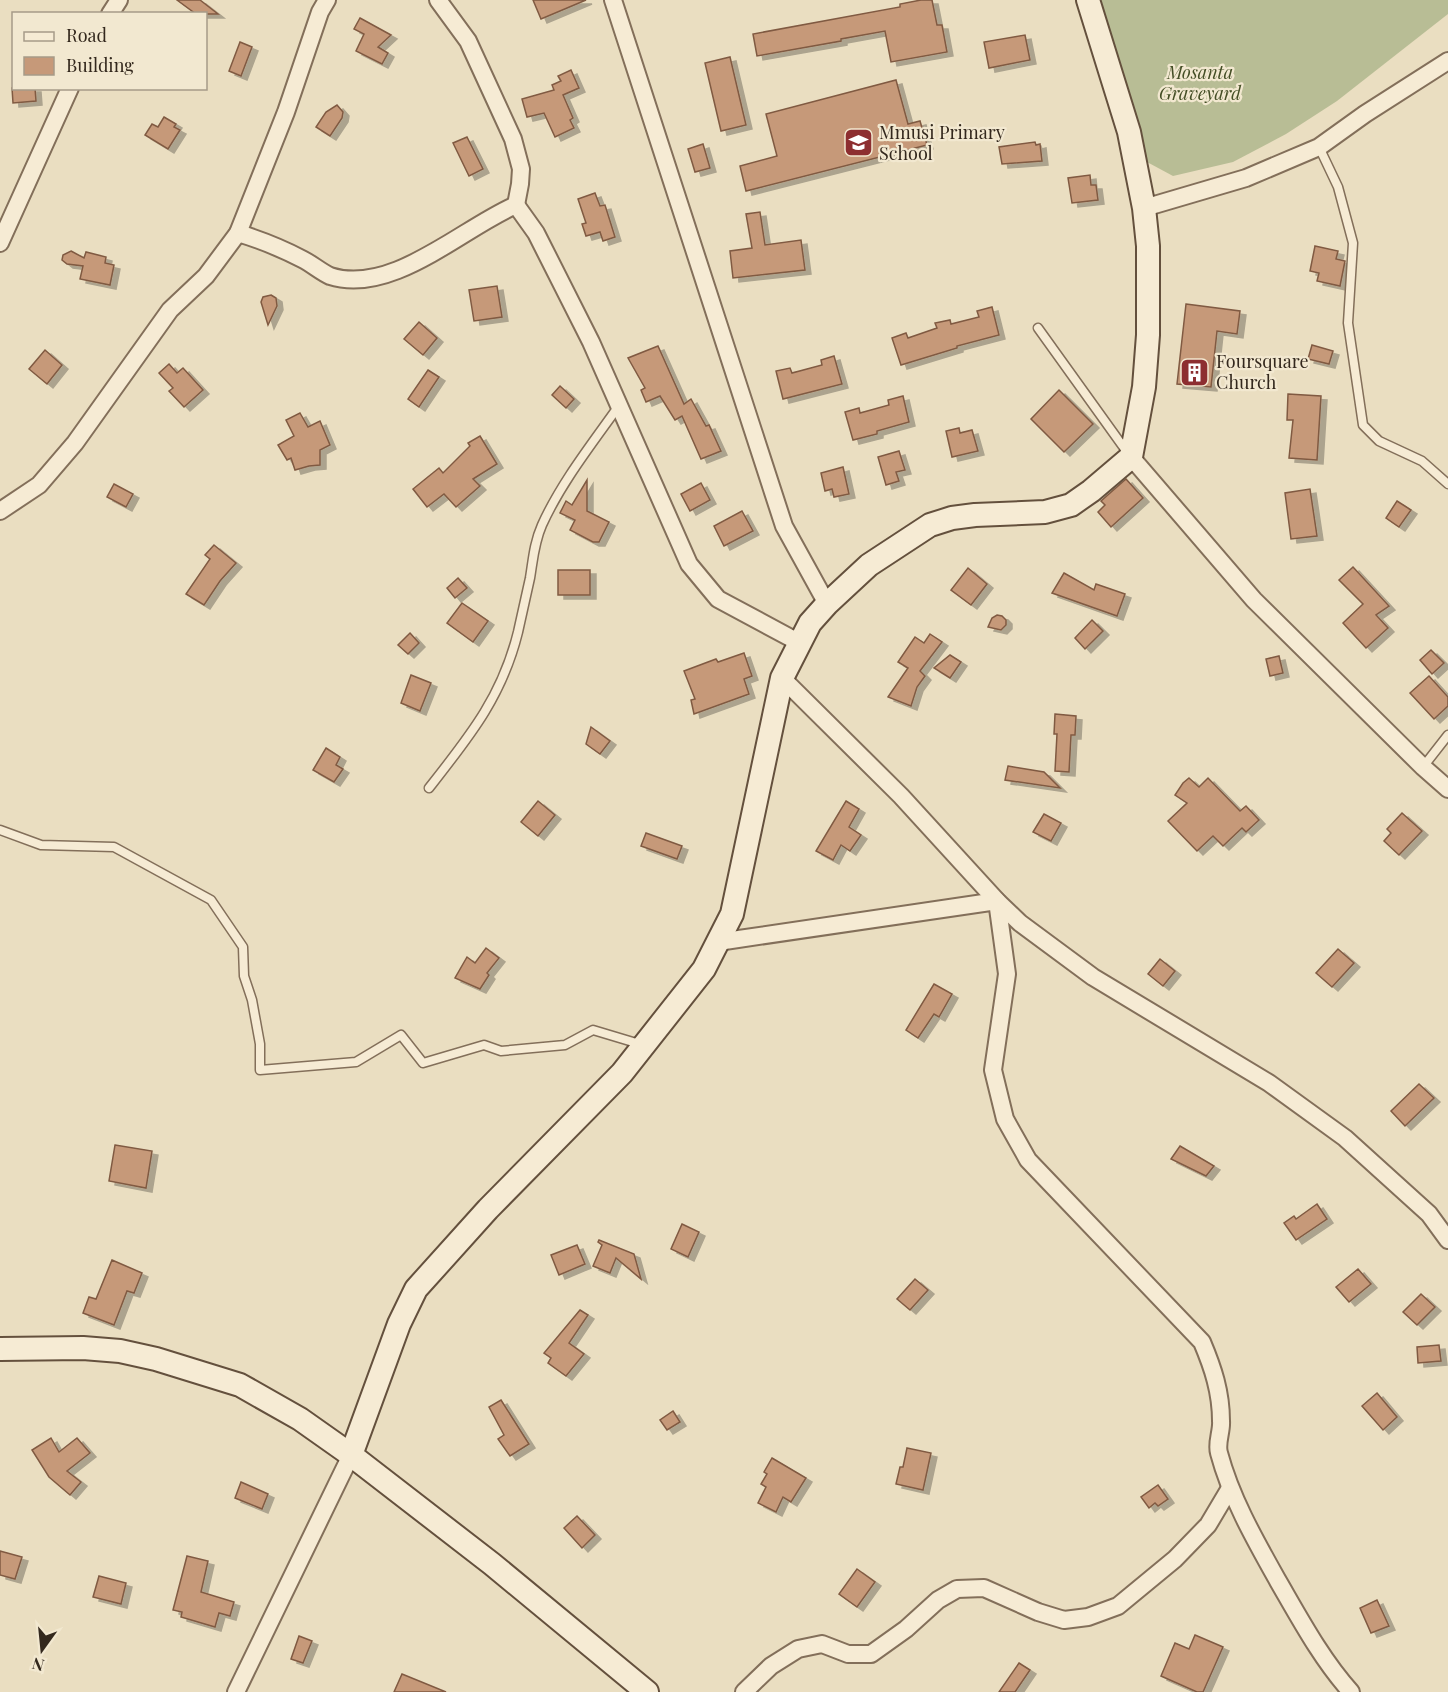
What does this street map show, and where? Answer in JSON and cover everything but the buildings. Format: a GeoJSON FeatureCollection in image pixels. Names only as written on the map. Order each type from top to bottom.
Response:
{"type":"FeatureCollection","features":[{"type":"Feature","properties":{"kind":"street"},"geometry":{"type":"LineString","coordinates":[[0,511],[39,485],[75,443],[170,310],[206,276],[238,233],[286,112],[320,12],[327,0]]}},
{"type":"Feature","properties":{"kind":"street"},"geometry":{"type":"LineString","coordinates":[[438,0],[468,41],[513,139],[521,169],[516,205],[536,233],[553,264],[591,342],[689,564],[718,599],[800,643]]}},
{"type":"Feature","properties":{"kind":"street"},"geometry":{"type":"LineString","coordinates":[[613,0],[784,526],[827,604]]}},
{"type":"Feature","properties":{"kind":"street"},"geometry":{"type":"LineString","coordinates":[[233,1691],[351,1455],[399,1324],[416,1289],[488,1209],[622,1072],[704,969],[732,914],[782,678],[810,623],[869,565],[930,525],[952,518],[1045,512],[1071,505],[1131,457],[1144,387],[1148,335],[1148,246],[1144,208],[1130,132],[1088,0]]}},
{"type":"Feature","properties":{"kind":"street"},"geometry":{"type":"LineString","coordinates":[[1144,208],[1246,178],[1319,147],[1365,114],[1448,61]]}},
{"type":"Feature","properties":{"kind":"street"},"geometry":{"type":"LineString","coordinates":[[0,243],[69,90]]}},
{"type":"Feature","properties":{"kind":"street"},"geometry":{"type":"LineString","coordinates":[[238,233],[269,242],[330,275],[360,280],[388,274],[497,213],[516,205]]}},
{"type":"Feature","properties":{"kind":"street"},"geometry":{"type":"LineString","coordinates":[[1131,457],[1254,600],[1448,789]]}},
{"type":"Feature","properties":{"kind":"street"},"geometry":{"type":"LineString","coordinates":[[782,678],[901,796],[1020,923],[1093,977],[1269,1083],[1345,1138],[1429,1214],[1448,1240]]}},
{"type":"Feature","properties":{"kind":"street"},"geometry":{"type":"LineString","coordinates":[[718,942],[997,901]]}},
{"type":"Feature","properties":{"kind":"street"},"geometry":{"type":"LineString","coordinates":[[997,901],[1007,974],[993,1070],[1005,1119],[1028,1160],[1202,1342],[1217,1379],[1222,1429],[1218,1449],[1230,1488],[1262,1552],[1304,1626],[1351,1692]]}},
{"type":"Feature","properties":{"kind":"street"},"geometry":{"type":"LineString","coordinates":[[0,1349],[83,1348],[120,1352],[165,1362],[240,1386],[300,1419],[351,1455],[492,1564],[647,1692]]}},
{"type":"Feature","properties":{"kind":"street"},"geometry":{"type":"LineString","coordinates":[[744,1692],[771,1666],[798,1649],[822,1644],[848,1653],[871,1654],[906,1629],[938,1600],[957,1589],[984,1588],[1038,1612],[1064,1620],[1088,1617],[1118,1606],[1175,1559],[1208,1525],[1230,1488]]}},
{"type":"Feature","properties":{"kind":"lane"},"geometry":{"type":"LineString","coordinates":[[1319,147],[1338,187],[1353,243],[1348,323],[1363,425],[1379,441],[1422,460],[1448,484]]}},
{"type":"Feature","properties":{"kind":"lane"},"geometry":{"type":"LineString","coordinates":[[1038,328],[1131,457]]}},
{"type":"Feature","properties":{"kind":"lane"},"geometry":{"type":"LineString","coordinates":[[429,788],[476,729],[501,685],[518,634],[533,550],[541,526],[564,485],[618,407]]}},
{"type":"Feature","properties":{"kind":"lane"},"geometry":{"type":"LineString","coordinates":[[1423,767],[1448,735]]}},
{"type":"Feature","properties":{"kind":"lane"},"geometry":{"type":"LineString","coordinates":[[0,830],[41,845],[114,847],[210,900],[243,947],[244,976],[252,1000],[260,1044],[260,1070],[356,1062],[401,1035],[423,1063],[484,1045],[501,1051],[565,1045],[593,1030],[643,1045]]}},
{"type":"Feature","properties":{"kind":"green space","name":"Mosanta Graveyard"},"geometry":{"type":"Polygon","coordinates":[[[1090,0],[1448,0],[1448,14],[1337,101],[1286,134],[1233,162],[1173,176],[1134,155],[1090,0]]]}},
{"type":"Feature","properties":{"kind":"place","name":"Mmusi Primary School"},"geometry":{"type":"Point","coordinates":[858,143]}},
{"type":"Feature","properties":{"kind":"place","name":"Foursquare Church"},"geometry":{"type":"Point","coordinates":[1195,372]}}]}
